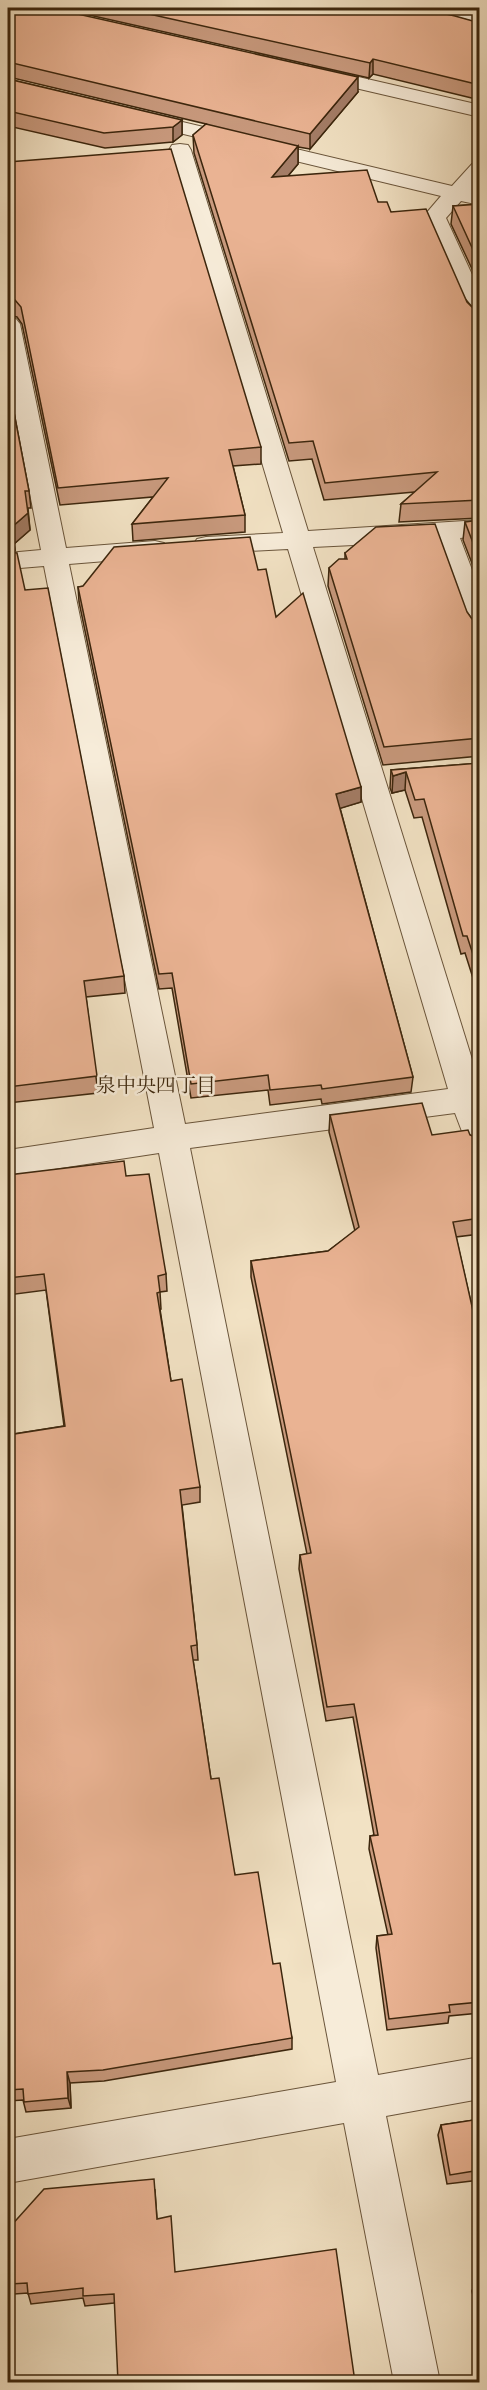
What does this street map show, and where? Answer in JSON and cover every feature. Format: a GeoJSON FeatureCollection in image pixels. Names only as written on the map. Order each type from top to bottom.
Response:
{"type":"FeatureCollection","features":[{"type":"Feature","properties":{"kind":"street"},"geometry":{"type":"LineString","coordinates":[[428,8],[480,22]]}},
{"type":"Feature","properties":{"kind":"street"},"geometry":{"type":"LineString","coordinates":[[293,69],[480,111]]}},
{"type":"Feature","properties":{"kind":"street"},"geometry":{"type":"LineString","coordinates":[[133,116],[480,199]]}},
{"type":"Feature","properties":{"kind":"street"},"geometry":{"type":"LineString","coordinates":[[202,133],[168,151],[298,538],[382,777],[473,1098],[480,1141]]}},
{"type":"Feature","properties":{"kind":"street"},"geometry":{"type":"LineString","coordinates":[[480,169],[435,217],[480,319]]}},
{"type":"Feature","properties":{"kind":"street"},"geometry":{"type":"LineString","coordinates":[[8,324],[172,1138],[417,2382]]}},
{"type":"Feature","properties":{"kind":"street"},"geometry":{"type":"LineString","coordinates":[[8,561],[298,538],[445,532],[480,528]]}},
{"type":"Feature","properties":{"kind":"street"},"geometry":{"type":"LineString","coordinates":[[445,532],[480,629]]}},
{"type":"Feature","properties":{"kind":"street"},"geometry":{"type":"LineString","coordinates":[[8,1163],[172,1138],[473,1098]]}},
{"type":"Feature","properties":{"kind":"street"},"geometry":{"type":"LineString","coordinates":[[8,2161],[480,2078]]}},
{"type":"Feature","properties":{"kind":"building"},"geometry":{"type":"Polygon","coordinates":[[[8,8],[51,8],[358,77],[310,134],[8,62],[8,8]]]}},
{"type":"Feature","properties":{"kind":"building"},"geometry":{"type":"Polygon","coordinates":[[[122,8],[419,8],[480,23],[480,85],[373,59],[370,63],[122,8]]]}},
{"type":"Feature","properties":{"kind":"building"},"geometry":{"type":"Polygon","coordinates":[[[8,79],[182,120],[173,127],[104,133],[8,111],[8,79]]]}},
{"type":"Feature","properties":{"kind":"building"},"geometry":{"type":"Polygon","coordinates":[[[206,124],[298,146],[272,177],[367,170],[378,202],[387,202],[391,212],[426,209],[467,302],[473,308],[480,310],[480,500],[401,504],[437,472],[325,483],[313,441],[289,443],[193,135],[206,124]]]}},
{"type":"Feature","properties":{"kind":"building"},"geometry":{"type":"Polygon","coordinates":[[[171,149],[261,447],[229,450],[245,515],[132,524],[168,478],[58,488],[21,307],[15,300],[8,299],[8,162],[171,149]]]}},
{"type":"Feature","properties":{"kind":"building"},"geometry":{"type":"Polygon","coordinates":[[[480,204],[480,265],[453,206],[480,204]]]}},
{"type":"Feature","properties":{"kind":"building"},"geometry":{"type":"Polygon","coordinates":[[[8,381],[29,491],[25,491],[28,513],[12,527],[13,533],[8,534],[8,381]]]}},
{"type":"Feature","properties":{"kind":"building"},"geometry":{"type":"Polygon","coordinates":[[[480,520],[480,561],[465,522],[480,520]]]}},
{"type":"Feature","properties":{"kind":"building"},"geometry":{"type":"Polygon","coordinates":[[[435,524],[467,612],[472,619],[480,621],[480,738],[384,747],[329,568],[339,559],[347,559],[345,553],[376,527],[435,524]]]}},
{"type":"Feature","properties":{"kind":"building"},"geometry":{"type":"Polygon","coordinates":[[[250,537],[258,570],[266,569],[276,617],[303,593],[361,787],[336,794],[413,1077],[322,1089],[321,1085],[270,1090],[268,1075],[191,1084],[172,973],[159,974],[78,587],[83,586],[114,547],[250,537]]]}},
{"type":"Feature","properties":{"kind":"building"},"geometry":{"type":"Polygon","coordinates":[[[8,552],[17,553],[25,590],[48,588],[124,976],[84,981],[97,1076],[8,1087],[8,552]]]}},
{"type":"Feature","properties":{"kind":"building"},"geometry":{"type":"Polygon","coordinates":[[[480,763],[480,976],[467,936],[463,936],[424,799],[415,800],[406,772],[393,776],[391,770],[480,763]]]}},
{"type":"Feature","properties":{"kind":"building"},"geometry":{"type":"Polygon","coordinates":[[[422,1103],[432,1135],[468,1130],[470,1135],[480,1139],[480,1218],[453,1222],[480,1342],[480,2002],[449,2005],[450,2012],[389,2019],[377,1936],[392,1934],[370,1836],[378,1835],[354,1704],[327,1707],[300,1555],[311,1553],[251,1261],[328,1251],[359,1227],[330,1115],[422,1103]]]}},
{"type":"Feature","properties":{"kind":"building"},"geometry":{"type":"Polygon","coordinates":[[[124,1161],[126,1176],[149,1174],[166,1274],[158,1276],[160,1292],[157,1293],[171,1381],[182,1379],[200,1487],[180,1490],[197,1645],[191,1646],[211,1779],[219,1778],[235,1875],[258,1872],[273,1964],[280,1963],[292,2038],[103,2070],[67,2072],[68,2098],[24,2102],[23,2089],[8,2090],[8,1435],[65,1426],[44,1274],[8,1278],[8,1175],[124,1161]]]}},
{"type":"Feature","properties":{"kind":"building"},"geometry":{"type":"Polygon","coordinates":[[[480,2119],[480,2170],[450,2175],[441,2125],[480,2119]]]}},
{"type":"Feature","properties":{"kind":"building"},"geometry":{"type":"Polygon","coordinates":[[[154,2179],[157,2219],[171,2216],[175,2272],[336,2249],[355,2382],[118,2382],[114,2294],[83,2296],[83,2288],[28,2294],[27,2283],[10,2284],[9,2228],[44,2189],[154,2179]]]}},
{"type":"Feature","properties":{"kind":"building"},"geometry":{"type":"Polygon","coordinates":[[[475,2282],[480,2282],[480,2304],[475,2282]]]}},
{"type":"Feature","properties":{"kind":"district","name":"泉中央四丁目"},"geometry":{"type":"Point","coordinates":[156,1085]}}]}
